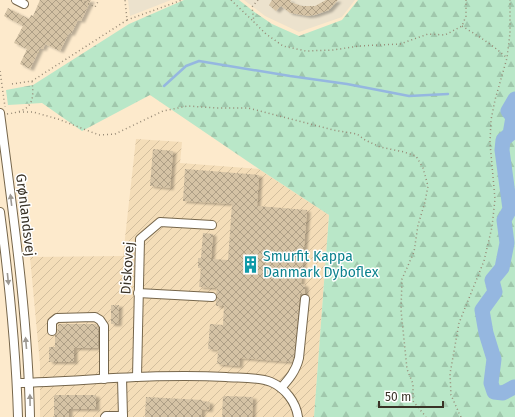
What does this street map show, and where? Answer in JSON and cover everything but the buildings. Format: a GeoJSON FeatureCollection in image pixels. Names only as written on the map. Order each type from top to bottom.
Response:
{"type":"FeatureCollection","features":[{"type":"Feature","properties":{"kind":"street","name":"Grønlandsvej"},"geometry":{"type":"LineString","coordinates":[[3,113],[30,382],[30,417]]}},
{"type":"Feature","properties":{"kind":"street","name":"Grønlandsvej"},"geometry":{"type":"LineString","coordinates":[[0,212],[9,291],[17,383],[18,417]]}},
{"type":"Feature","properties":{"kind":"street","name":"Diskovej"},"geometry":{"type":"LineString","coordinates":[[137,377],[140,239],[160,222],[212,225]]}},
{"type":"Feature","properties":{"kind":"street"},"geometry":{"type":"LineString","coordinates":[[138,293],[212,297]]}},
{"type":"Feature","properties":{"kind":"street"},"geometry":{"type":"LineString","coordinates":[[281,388],[292,375],[297,366],[305,299]]}},
{"type":"Feature","properties":{"kind":"street"},"geometry":{"type":"LineString","coordinates":[[52,331],[52,322],[57,318],[95,317],[100,320],[104,326],[104,379]]}},
{"type":"Feature","properties":{"kind":"street"},"geometry":{"type":"LineString","coordinates":[[17,383],[137,377],[210,376],[260,379],[281,388],[288,395],[295,406],[298,417]]}},
{"type":"Feature","properties":{"kind":"street"},"geometry":{"type":"LineString","coordinates":[[105,417],[123,416],[122,378]]}},
{"type":"Feature","properties":{"kind":"path"},"geometry":{"type":"LineString","coordinates":[[81,0],[94,7],[99,0]]}},
{"type":"Feature","properties":{"kind":"path"},"geometry":{"type":"LineString","coordinates":[[125,0],[127,20]]}},
{"type":"Feature","properties":{"kind":"path"},"geometry":{"type":"LineString","coordinates":[[12,84],[32,81],[127,20],[182,0]]}},
{"type":"Feature","properties":{"kind":"path"},"geometry":{"type":"LineString","coordinates":[[231,0],[266,34],[283,46],[306,51],[400,44],[428,34],[445,35],[462,26],[466,16],[466,0]]}},
{"type":"Feature","properties":{"kind":"path"},"geometry":{"type":"LineString","coordinates":[[254,22],[252,7],[258,0]]}},
{"type":"Feature","properties":{"kind":"path"},"geometry":{"type":"LineString","coordinates":[[462,417],[451,395],[450,374],[459,323],[484,261],[492,227],[495,199],[490,143],[491,120],[507,58],[510,33],[510,0]]}},
{"type":"Feature","properties":{"kind":"path"},"geometry":{"type":"LineString","coordinates":[[462,26],[497,49],[507,58]]}},
{"type":"Feature","properties":{"kind":"path"},"geometry":{"type":"LineString","coordinates":[[19,112],[26,109],[32,102],[34,92],[32,81]]}},
{"type":"Feature","properties":{"kind":"path"},"geometry":{"type":"LineString","coordinates":[[3,113],[33,112],[58,119],[99,135],[115,134],[163,111],[188,106],[248,108],[333,130],[357,134],[365,140],[380,147],[416,156],[423,168],[428,186],[418,225],[414,252],[402,278],[401,310],[407,368],[413,384],[413,401],[426,417]]}},
{"type":"Feature","properties":{"kind":"shaded area"},"geometry":{"type":"Polygon","coordinates":[[[128,0],[171,0],[130,16],[128,0]]]}},
{"type":"Feature","properties":{"kind":"shaded area"},"geometry":{"type":"Polygon","coordinates":[[[244,0],[355,0],[342,17],[299,32],[265,16],[244,0]]]}},
{"type":"Feature","properties":{"kind":"shaded area"},"geometry":{"type":"Polygon","coordinates":[[[136,139],[182,142],[180,163],[259,169],[329,215],[314,417],[40,417],[40,364],[30,257],[123,256],[136,139]]]}},
{"type":"Feature","properties":{"kind":"green space"},"geometry":{"type":"Polygon","coordinates":[[[184,0],[239,0],[272,24],[299,36],[342,20],[358,0],[515,0],[515,417],[314,417],[329,215],[150,95],[82,131],[42,103],[8,105],[6,90],[33,85],[129,24],[184,0]]]}},
{"type":"Feature","properties":{"kind":"waterway"},"geometry":{"type":"LineString","coordinates":[[164,86],[186,66],[199,61],[347,84],[409,96],[448,94]]}},
{"type":"Feature","properties":{"kind":"waterway"},"geometry":{"type":"LineString","coordinates":[[515,99],[508,111],[513,117],[510,134],[503,140],[502,150],[510,209],[504,220],[507,243],[502,268],[492,280],[495,292],[482,310],[486,333],[494,359],[491,383],[494,392],[503,393],[515,387]]}},
{"type":"Feature","properties":{"kind":"place","name":"Smurfit Kappa Danmark Dyboflex"},"geometry":{"type":"Point","coordinates":[250,264]}}]}
